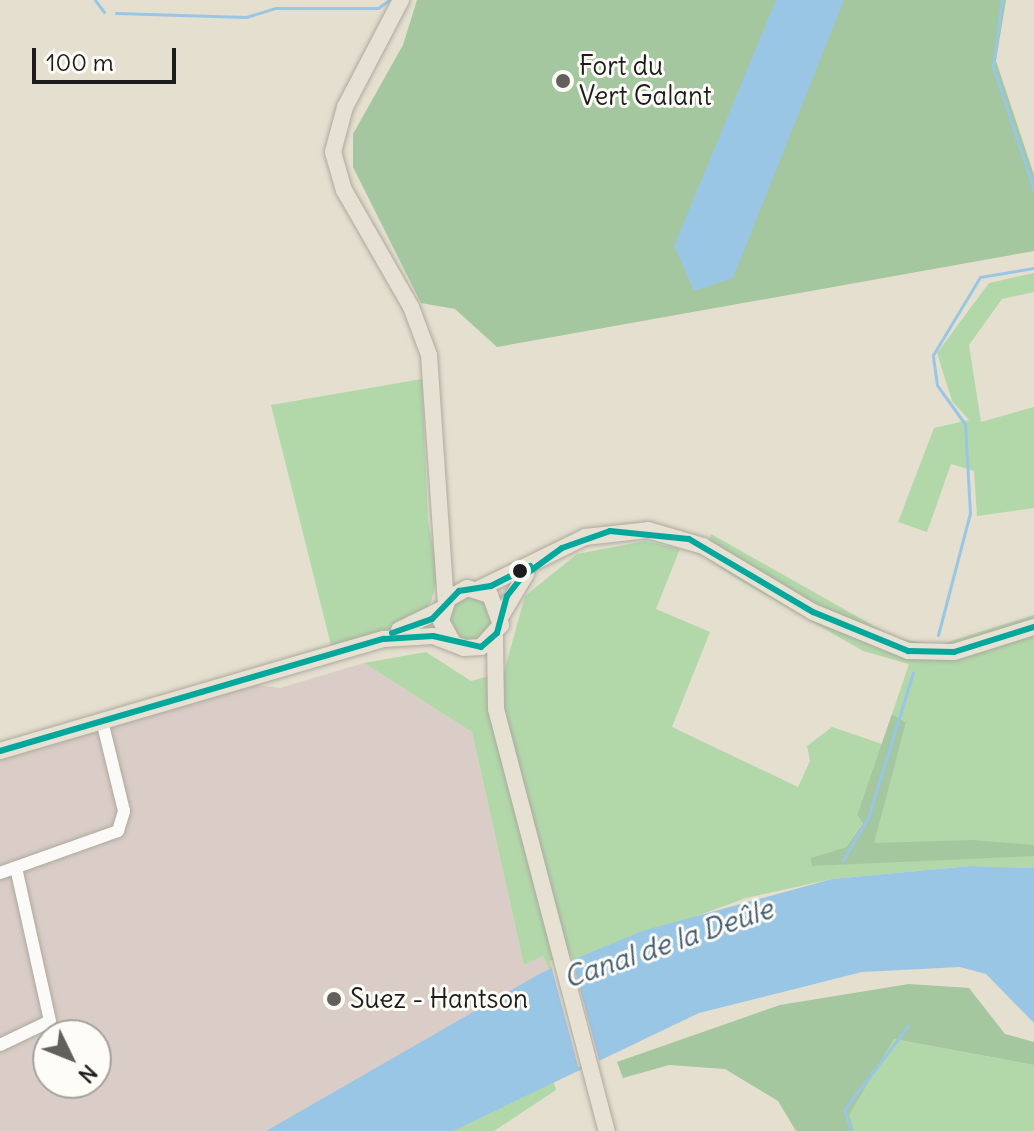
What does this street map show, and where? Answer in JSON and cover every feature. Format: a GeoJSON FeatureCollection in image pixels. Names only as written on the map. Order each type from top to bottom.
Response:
{"type":"FeatureCollection","features":[{"type":"Feature","properties":{"kind":"main road"},"geometry":{"type":"LineString","coordinates":[[401,0],[345,107],[333,152],[340,182],[411,307],[429,355],[444,606],[458,645],[496,709]]}},
{"type":"Feature","properties":{"kind":"main road"},"geometry":{"type":"LineString","coordinates":[[357,647],[601,532],[657,531],[703,546],[813,612],[900,649],[954,652],[1034,627]]}},
{"type":"Feature","properties":{"kind":"main road"},"geometry":{"type":"LineString","coordinates":[[439,537],[475,589],[501,616]]}},
{"type":"Feature","properties":{"kind":"main road"},"geometry":{"type":"LineString","coordinates":[[541,561],[510,591],[501,616],[495,637],[496,709],[607,1131]]}},
{"type":"Feature","properties":{"kind":"main road"},"geometry":{"type":"LineString","coordinates":[[2,751],[103,725],[357,647],[407,636],[458,645],[495,637]]}},
{"type":"Feature","properties":{"kind":"main road"},"geometry":{"type":"LineString","coordinates":[[2,751],[171,696],[229,687]]}},
{"type":"Feature","properties":{"kind":"street"},"geometry":{"type":"LineString","coordinates":[[0,873],[118,831],[124,811],[103,725]]}},
{"type":"Feature","properties":{"kind":"street"},"geometry":{"type":"LineString","coordinates":[[0,1045],[50,1021],[16,868]]}},
{"type":"Feature","properties":{"kind":"shaded area"},"geometry":{"type":"Polygon","coordinates":[[[364,663],[472,732],[524,965],[543,956],[549,970],[266,1131],[0,1131],[0,757],[253,684],[280,688],[364,663]]]}},
{"type":"Feature","properties":{"kind":"green space"},"geometry":{"type":"Polygon","coordinates":[[[417,0],[1006,0],[996,61],[1034,175],[1034,251],[497,347],[455,309],[421,303],[353,167],[353,134],[403,45],[417,0]]]}},
{"type":"Feature","properties":{"kind":"green space"},"geometry":{"type":"Polygon","coordinates":[[[1034,273],[1034,292],[1002,299],[969,345],[981,422],[1034,407],[1034,508],[977,516],[974,471],[951,464],[927,532],[898,522],[934,428],[969,420],[952,401],[937,353],[989,283],[1034,273]]]}},
{"type":"Feature","properties":{"kind":"green space"},"geometry":{"type":"Polygon","coordinates":[[[422,379],[428,520],[438,575],[431,602],[417,621],[332,649],[271,405],[422,379]]]}},
{"type":"Feature","properties":{"kind":"green space"},"geometry":{"type":"Polygon","coordinates":[[[711,534],[895,638],[938,645],[1034,615],[1034,845],[873,843],[906,724],[892,714],[909,664],[863,651],[733,576],[704,556],[711,534]]]}},
{"type":"Feature","properties":{"kind":"green space"},"geometry":{"type":"Polygon","coordinates":[[[645,541],[680,549],[656,609],[710,632],[672,727],[798,787],[810,761],[807,746],[832,727],[882,744],[857,815],[863,822],[846,847],[810,858],[812,866],[1007,854],[1034,856],[1034,868],[970,866],[832,879],[746,898],[549,970],[543,956],[524,965],[472,732],[364,663],[426,652],[471,681],[504,672],[525,596],[577,554],[645,541]]]}},
{"type":"Feature","properties":{"kind":"green space"},"geometry":{"type":"Polygon","coordinates":[[[465,595],[485,598],[496,621],[477,643],[457,638],[448,625],[450,608],[465,595]]]}},
{"type":"Feature","properties":{"kind":"green space"},"geometry":{"type":"Polygon","coordinates":[[[892,714],[906,723],[874,843],[972,840],[1034,845],[1034,856],[812,866],[810,858],[846,847],[863,823],[857,815],[892,714]]]}},
{"type":"Feature","properties":{"kind":"green space"},"geometry":{"type":"Polygon","coordinates":[[[909,984],[969,988],[1005,1034],[1034,1042],[1034,1065],[894,1039],[849,1115],[854,1131],[796,1131],[778,1101],[725,1069],[669,1065],[623,1078],[617,1062],[780,1005],[909,984]]]}},
{"type":"Feature","properties":{"kind":"green space"},"geometry":{"type":"Polygon","coordinates":[[[894,1039],[1034,1065],[1034,1131],[854,1131],[848,1115],[894,1039]]]}},
{"type":"Feature","properties":{"kind":"green space"},"geometry":{"type":"Polygon","coordinates":[[[553,1080],[556,1090],[494,1131],[453,1131],[553,1080]]]}},
{"type":"Feature","properties":{"kind":"water"},"geometry":{"type":"Polygon","coordinates":[[[776,0],[844,0],[733,278],[694,291],[674,246],[776,0]]]}},
{"type":"Feature","properties":{"kind":"water","name":"Canal de la Deûle"},"geometry":{"type":"Polygon","coordinates":[[[970,866],[1034,868],[1034,1023],[986,974],[960,967],[862,972],[699,1013],[453,1131],[266,1131],[541,973],[642,931],[832,879],[970,866]]]}},
{"type":"Feature","properties":{"kind":"pier"},"geometry":{"type":"Polygon","coordinates":[[[571,955],[599,1061],[578,1067],[550,961],[571,955]]]}},
{"type":"Feature","properties":{"kind":"waterway"},"geometry":{"type":"LineString","coordinates":[[95,0],[104,12]]}},
{"type":"Feature","properties":{"kind":"waterway"},"geometry":{"type":"LineString","coordinates":[[116,13],[246,17],[276,8],[378,8],[389,0]]}},
{"type":"Feature","properties":{"kind":"waterway"},"geometry":{"type":"LineString","coordinates":[[1002,0],[993,67],[1034,190]]}},
{"type":"Feature","properties":{"kind":"waterway"},"geometry":{"type":"LineString","coordinates":[[938,635],[970,513],[965,424],[937,385],[933,355],[980,277],[1034,268]]}},
{"type":"Feature","properties":{"kind":"waterway"},"geometry":{"type":"LineString","coordinates":[[843,860],[868,818],[913,673]]}},
{"type":"Feature","properties":{"kind":"waterway"},"geometry":{"type":"LineString","coordinates":[[851,1131],[844,1110],[908,1026]]}},
{"type":"Feature","properties":{"kind":"transit line"},"geometry":{"type":"LineString","coordinates":[[0,751],[384,639],[433,636],[481,647],[497,633],[507,596],[522,577],[562,548],[610,531],[689,539],[813,612],[908,651],[954,652],[1034,627]]}},
{"type":"Feature","properties":{"kind":"transit line"},"geometry":{"type":"LineString","coordinates":[[392,633],[432,619],[459,591],[491,586],[530,566]]}},
{"type":"Feature","properties":{"kind":"place","name":"Fort du Vert Galant"},"geometry":{"type":"Point","coordinates":[563,81]}},
{"type":"Feature","properties":{"kind":"place","name":"Suez - Hantson"},"geometry":{"type":"Point","coordinates":[334,999]}}]}
